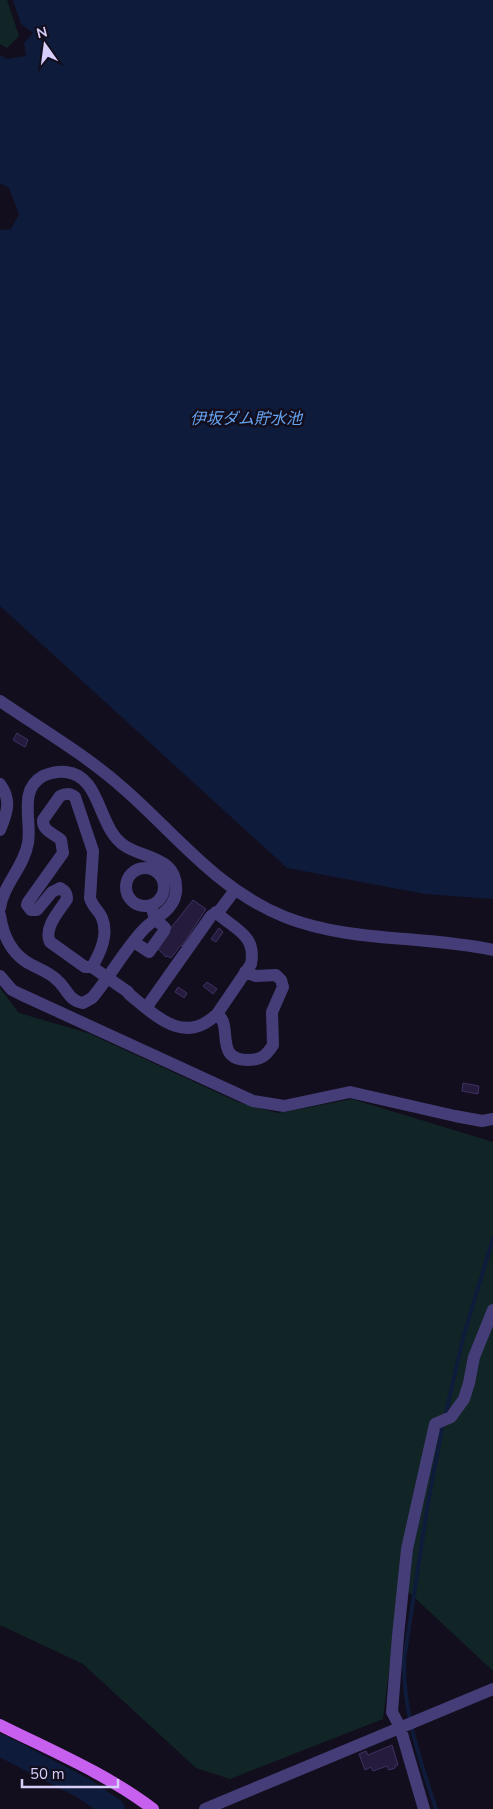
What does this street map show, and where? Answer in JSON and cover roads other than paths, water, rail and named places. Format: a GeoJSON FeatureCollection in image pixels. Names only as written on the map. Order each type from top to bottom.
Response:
{"type":"FeatureCollection","features":[{"type":"Feature","properties":{"kind":"main road"},"geometry":{"type":"LineString","coordinates":[[0,1725],[85,1768],[139,1798],[153,1809]]}},
{"type":"Feature","properties":{"kind":"street"},"geometry":{"type":"LineString","coordinates":[[0,701],[110,777],[203,865],[245,898],[284,916],[326,929],[461,944],[493,950]]}},
{"type":"Feature","properties":{"kind":"street"},"geometry":{"type":"LineString","coordinates":[[0,908],[2,898],[26,851],[29,831],[27,803],[32,788],[44,776],[64,772],[73,773],[80,777],[90,787],[104,821],[121,844],[135,852],[161,860],[172,873],[176,886],[175,897],[170,907],[142,932],[87,1002],[79,1003],[72,999],[58,980],[19,956],[4,935],[0,915]]}},
{"type":"Feature","properties":{"kind":"street"},"geometry":{"type":"LineString","coordinates":[[0,784],[6,793],[8,805],[0,830]]}},
{"type":"Feature","properties":{"kind":"street"},"geometry":{"type":"LineString","coordinates":[[94,968],[102,948],[104,929],[102,918],[93,906],[90,898],[93,851],[75,797],[64,794],[60,796],[42,824],[61,840],[63,853],[27,905],[30,910],[37,910],[52,892],[60,888],[64,890],[67,899],[50,927],[48,938],[50,942],[85,968],[94,968],[166,1022],[178,1028],[190,1028],[202,1024],[216,1014],[251,964],[252,953],[249,941],[241,931],[216,912]]}},
{"type":"Feature","properties":{"kind":"street"},"geometry":{"type":"LineString","coordinates":[[146,1008],[211,916],[220,910],[235,890]]}},
{"type":"Feature","properties":{"kind":"street"},"geometry":{"type":"LineString","coordinates":[[134,942],[149,952],[164,931],[165,928],[155,919],[151,905]]}},
{"type":"Feature","properties":{"kind":"street"},"geometry":{"type":"LineString","coordinates":[[216,1014],[223,1020],[225,1042],[232,1055],[240,1060],[256,1060],[265,1056],[273,1045],[272,1012],[282,991],[282,983],[276,975],[256,976],[245,972]]}},
{"type":"Feature","properties":{"kind":"street"},"geometry":{"type":"LineString","coordinates":[[0,976],[12,990],[20,994],[253,1101],[284,1106],[350,1092],[455,1116],[482,1121],[493,1119]]}},
{"type":"Feature","properties":{"kind":"street"},"geometry":{"type":"LineString","coordinates":[[424,1809],[406,1725],[392,1712],[407,1549],[435,1424],[452,1416],[467,1392],[474,1357],[493,1310]]}},
{"type":"Feature","properties":{"kind":"street"},"geometry":{"type":"LineString","coordinates":[[205,1809],[493,1689]]}},
{"type":"Feature","properties":{"kind":"water","name":"伊坂ダム貯水池"},"geometry":{"type":"Polygon","coordinates":[[[13,0],[493,0],[493,899],[425,894],[287,868],[0,606],[0,230],[11,229],[19,214],[9,188],[0,183],[0,55],[7,59],[26,56],[24,43],[33,33],[21,24],[13,0]]]}},
{"type":"Feature","properties":{"kind":"waterway"},"geometry":{"type":"LineString","coordinates":[[445,1417],[463,1338],[493,1238]]}},
{"type":"Feature","properties":{"kind":"waterway"},"geometry":{"type":"LineString","coordinates":[[436,1809],[409,1717],[404,1679],[404,1660],[428,1503],[443,1424]]}},
{"type":"Feature","properties":{"kind":"waterway"},"geometry":{"type":"LineString","coordinates":[[0,1745],[83,1788],[114,1809]]}}]}
